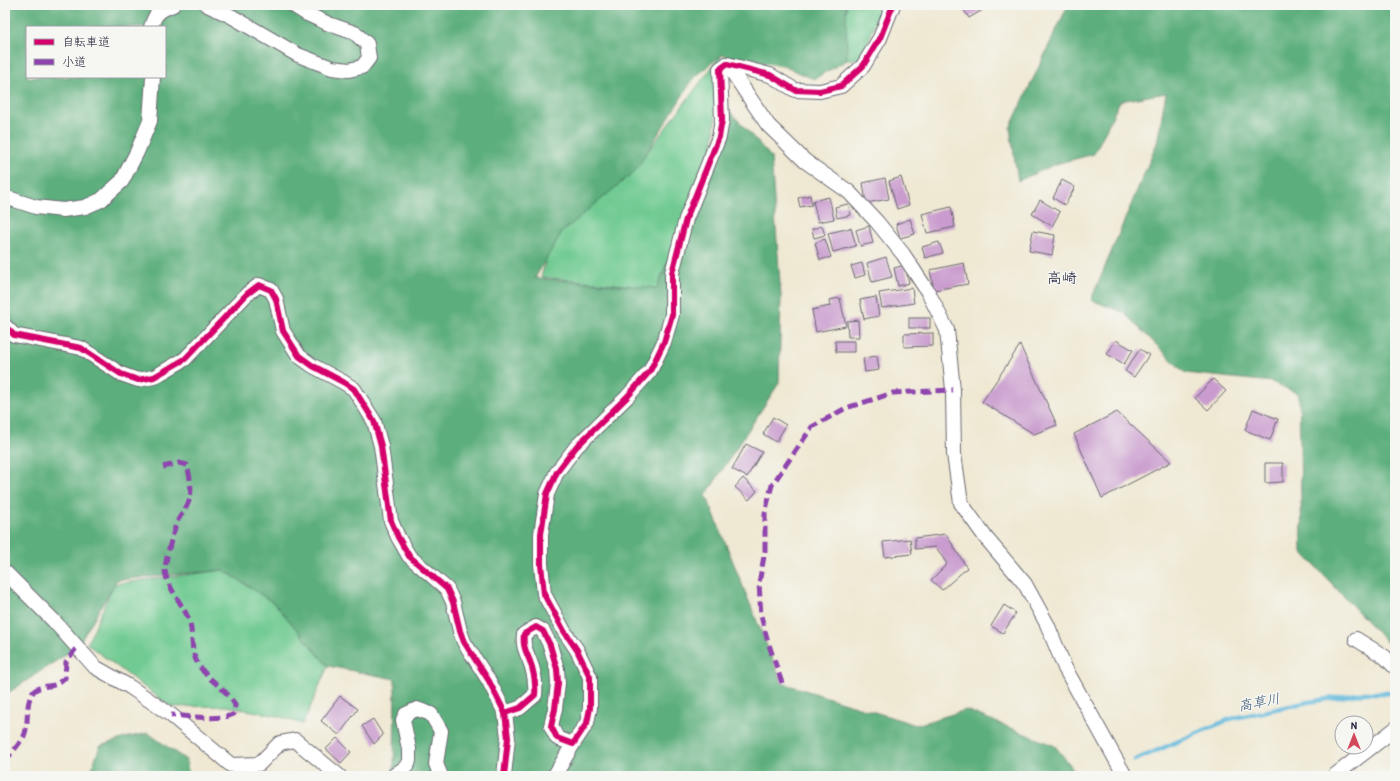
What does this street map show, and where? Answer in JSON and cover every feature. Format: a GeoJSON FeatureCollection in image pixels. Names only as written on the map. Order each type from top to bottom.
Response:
{"type":"FeatureCollection","features":[{"type":"Feature","properties":{"kind":"street"},"geometry":{"type":"LineString","coordinates":[[151,26],[153,19],[161,9],[173,5]]}},
{"type":"Feature","properties":{"kind":"street"},"geometry":{"type":"LineString","coordinates":[[207,5],[231,16],[298,55],[332,68],[349,70],[362,67],[368,58],[367,44],[355,33],[329,24],[307,14],[293,5]]}},
{"type":"Feature","properties":{"kind":"street"},"geometry":{"type":"LineString","coordinates":[[553,776],[587,723],[590,708],[590,677],[577,650],[564,631],[544,594],[541,564],[541,534],[547,494],[557,472],[576,447],[627,397],[650,371],[664,342],[672,315],[672,273],[686,219],[719,137],[722,120],[720,69],[727,64],[770,75],[795,90],[820,91],[841,86],[863,66],[880,38],[893,5]]}},
{"type":"Feature","properties":{"kind":"street"},"geometry":{"type":"LineString","coordinates":[[727,64],[768,126],[805,161],[850,192],[903,254],[928,292],[947,330],[953,390],[954,454],[962,503],[986,538],[1025,584],[1047,624],[1068,674],[1125,776]]}},
{"type":"Feature","properties":{"kind":"street"},"geometry":{"type":"LineString","coordinates":[[5,197],[36,207],[63,210],[85,207],[101,200],[122,181],[137,152],[150,121],[153,78]]}},
{"type":"Feature","properties":{"kind":"street"},"geometry":{"type":"LineString","coordinates":[[5,326],[14,335],[81,348],[121,374],[138,380],[154,377],[185,359],[247,294],[259,285],[270,290],[276,299],[283,331],[299,356],[313,366],[354,389],[374,421],[381,446],[391,521],[398,537],[409,556],[447,589],[453,602],[464,642],[489,681],[505,713],[508,738],[505,775]]}},
{"type":"Feature","properties":{"kind":"street"},"geometry":{"type":"LineString","coordinates":[[5,572],[54,621],[95,667],[130,687],[171,716],[231,765],[259,764],[280,743],[295,740],[339,776]]}},
{"type":"Feature","properties":{"kind":"street"},"geometry":{"type":"LineString","coordinates":[[505,713],[520,708],[535,695],[536,681],[523,644],[524,634],[536,627],[543,631],[550,645],[557,669],[558,683],[555,709],[551,726],[557,738],[573,744]]}},
{"type":"Feature","properties":{"kind":"street"},"geometry":{"type":"LineString","coordinates":[[1356,639],[1385,657],[1395,667]]}},
{"type":"Feature","properties":{"kind":"street"},"geometry":{"type":"LineString","coordinates":[[393,776],[406,766],[409,761],[409,749],[403,720],[406,714],[416,709],[431,714],[441,731],[436,764],[441,776]]}},
{"type":"Feature","properties":{"kind":"street"},"geometry":{"type":"LineString","coordinates":[[1334,776],[1395,729]]}},
{"type":"Feature","properties":{"kind":"green space"},"geometry":{"type":"Polygon","coordinates":[[[5,5],[846,5],[847,60],[814,79],[783,66],[721,55],[693,79],[635,171],[562,232],[535,278],[657,288],[728,109],[771,157],[781,297],[779,383],[706,495],[782,683],[916,725],[966,710],[1055,746],[1079,776],[390,776],[394,773],[395,679],[328,666],[275,604],[224,570],[117,580],[77,647],[5,695],[5,5]]]}},
{"type":"Feature","properties":{"kind":"green space"},"geometry":{"type":"Polygon","coordinates":[[[846,5],[882,5],[862,58],[847,60],[846,5]]]}},
{"type":"Feature","properties":{"kind":"green space"},"geometry":{"type":"Polygon","coordinates":[[[1068,5],[1395,5],[1395,651],[1302,552],[1299,394],[1272,382],[1185,373],[1123,312],[1091,300],[1157,143],[1166,93],[1120,101],[1094,154],[1056,164],[1018,181],[1010,128],[1068,5]]]}},
{"type":"Feature","properties":{"kind":"green space"},"geometry":{"type":"Polygon","coordinates":[[[721,55],[712,155],[657,288],[541,277],[554,232],[630,175],[721,55]]]}},
{"type":"Feature","properties":{"kind":"green space"},"geometry":{"type":"Polygon","coordinates":[[[224,570],[275,604],[328,666],[303,724],[278,716],[226,706],[171,707],[87,644],[114,584],[224,570]]]}},
{"type":"Feature","properties":{"kind":"green space"},"geometry":{"type":"Polygon","coordinates":[[[148,733],[186,760],[189,776],[89,776],[100,746],[148,733]]]}},
{"type":"Feature","properties":{"kind":"building"},"geometry":{"type":"Polygon","coordinates":[[[965,5],[991,5],[969,18],[962,7],[965,5]]]}},
{"type":"Feature","properties":{"kind":"building"},"geometry":{"type":"Polygon","coordinates":[[[901,177],[909,205],[897,209],[889,181],[901,177]]]}},
{"type":"Feature","properties":{"kind":"building"},"geometry":{"type":"Polygon","coordinates":[[[885,178],[889,199],[866,203],[863,183],[885,178]]]}},
{"type":"Feature","properties":{"kind":"building"},"geometry":{"type":"Polygon","coordinates":[[[1062,180],[1075,187],[1065,205],[1053,198],[1062,180]]]}},
{"type":"Feature","properties":{"kind":"building"},"geometry":{"type":"Polygon","coordinates":[[[810,195],[812,205],[800,207],[798,198],[810,195]]]}},
{"type":"Feature","properties":{"kind":"building"},"geometry":{"type":"Polygon","coordinates":[[[829,197],[834,219],[818,222],[813,201],[829,197]]]}},
{"type":"Feature","properties":{"kind":"building"},"geometry":{"type":"Polygon","coordinates":[[[1040,200],[1060,212],[1052,226],[1032,214],[1040,200]]]}},
{"type":"Feature","properties":{"kind":"building"},"geometry":{"type":"Polygon","coordinates":[[[848,204],[851,215],[837,218],[835,207],[848,204]]]}},
{"type":"Feature","properties":{"kind":"building"},"geometry":{"type":"Polygon","coordinates":[[[951,207],[955,227],[927,233],[922,214],[951,207]]]}},
{"type":"Feature","properties":{"kind":"building"},"geometry":{"type":"Polygon","coordinates":[[[910,219],[915,234],[900,238],[896,224],[910,219]]]}},
{"type":"Feature","properties":{"kind":"building"},"geometry":{"type":"Polygon","coordinates":[[[822,226],[825,235],[814,238],[812,229],[822,226]]]}},
{"type":"Feature","properties":{"kind":"building"},"geometry":{"type":"Polygon","coordinates":[[[869,226],[873,243],[860,246],[856,230],[869,226]]]}},
{"type":"Feature","properties":{"kind":"building"},"geometry":{"type":"Polygon","coordinates":[[[851,228],[856,246],[833,252],[828,233],[851,228]]]}},
{"type":"Feature","properties":{"kind":"building"},"geometry":{"type":"Polygon","coordinates":[[[1033,231],[1055,235],[1052,255],[1029,251],[1033,231]]]}},
{"type":"Feature","properties":{"kind":"building"},"geometry":{"type":"Polygon","coordinates":[[[825,239],[831,257],[820,260],[815,243],[825,239]]]}},
{"type":"Feature","properties":{"kind":"building"},"geometry":{"type":"Polygon","coordinates":[[[939,242],[943,253],[925,258],[922,247],[939,242]]]}},
{"type":"Feature","properties":{"kind":"building"},"geometry":{"type":"Polygon","coordinates":[[[886,257],[892,277],[872,282],[867,263],[886,257]]]}},
{"type":"Feature","properties":{"kind":"building"},"geometry":{"type":"Polygon","coordinates":[[[862,263],[865,275],[855,278],[851,266],[862,263]]]}},
{"type":"Feature","properties":{"kind":"building"},"geometry":{"type":"Polygon","coordinates":[[[964,263],[968,284],[934,290],[930,270],[964,263]]]}},
{"type":"Feature","properties":{"kind":"building"},"geometry":{"type":"Polygon","coordinates":[[[905,265],[909,283],[898,286],[894,268],[905,265]]]}},
{"type":"Feature","properties":{"kind":"building"},"geometry":{"type":"Polygon","coordinates":[[[912,288],[914,303],[882,308],[879,293],[912,288]]]}},
{"type":"Feature","properties":{"kind":"building"},"geometry":{"type":"Polygon","coordinates":[[[876,297],[879,316],[864,319],[860,300],[876,297]]]}},
{"type":"Feature","properties":{"kind":"building"},"geometry":{"type":"Polygon","coordinates":[[[840,298],[846,326],[816,332],[812,310],[830,306],[829,300],[840,298]]]}},
{"type":"Feature","properties":{"kind":"building"},"geometry":{"type":"Polygon","coordinates":[[[909,318],[930,318],[930,328],[909,328],[909,318]]]}},
{"type":"Feature","properties":{"kind":"building"},"geometry":{"type":"Polygon","coordinates":[[[858,320],[859,337],[848,337],[847,321],[858,320]]]}},
{"type":"Feature","properties":{"kind":"building"},"geometry":{"type":"Polygon","coordinates":[[[933,333],[933,346],[904,347],[904,334],[933,333]]]}},
{"type":"Feature","properties":{"kind":"building"},"geometry":{"type":"Polygon","coordinates":[[[1116,340],[1133,350],[1124,364],[1107,354],[1116,340]]]}},
{"type":"Feature","properties":{"kind":"building"},"geometry":{"type":"Polygon","coordinates":[[[835,341],[854,341],[854,352],[836,352],[835,341]]]}},
{"type":"Feature","properties":{"kind":"building"},"geometry":{"type":"Polygon","coordinates":[[[1020,345],[1057,425],[1034,434],[982,402],[1020,345]]]}},
{"type":"Feature","properties":{"kind":"building"},"geometry":{"type":"Polygon","coordinates":[[[1140,349],[1149,355],[1134,377],[1125,371],[1140,349]]]}},
{"type":"Feature","properties":{"kind":"building"},"geometry":{"type":"Polygon","coordinates":[[[877,356],[879,370],[865,372],[863,358],[877,356]]]}},
{"type":"Feature","properties":{"kind":"building"},"geometry":{"type":"Polygon","coordinates":[[[1213,379],[1226,391],[1208,410],[1195,398],[1213,379]]]}},
{"type":"Feature","properties":{"kind":"building"},"geometry":{"type":"Polygon","coordinates":[[[1253,409],[1278,419],[1270,440],[1245,430],[1253,409]]]}},
{"type":"Feature","properties":{"kind":"building"},"geometry":{"type":"Polygon","coordinates":[[[1117,412],[1171,462],[1102,498],[1074,434],[1117,412]]]}},
{"type":"Feature","properties":{"kind":"building"},"geometry":{"type":"Polygon","coordinates":[[[773,417],[786,425],[776,442],[763,434],[773,417]]]}},
{"type":"Feature","properties":{"kind":"building"},"geometry":{"type":"Polygon","coordinates":[[[746,444],[762,452],[747,477],[732,469],[746,444]]]}},
{"type":"Feature","properties":{"kind":"building"},"geometry":{"type":"Polygon","coordinates":[[[1265,463],[1283,463],[1283,482],[1265,483],[1265,463]]]}},
{"type":"Feature","properties":{"kind":"building"},"geometry":{"type":"Polygon","coordinates":[[[743,478],[757,491],[749,500],[735,487],[743,478]]]}},
{"type":"Feature","properties":{"kind":"building"},"geometry":{"type":"Polygon","coordinates":[[[946,534],[967,568],[942,590],[931,580],[947,564],[936,547],[915,549],[915,538],[946,534]]]}},
{"type":"Feature","properties":{"kind":"building"},"geometry":{"type":"Polygon","coordinates":[[[910,539],[912,554],[885,557],[883,542],[910,539]]]}},
{"type":"Feature","properties":{"kind":"building"},"geometry":{"type":"Polygon","coordinates":[[[1004,605],[1016,613],[1003,633],[991,626],[1004,605]]]}},
{"type":"Feature","properties":{"kind":"building"},"geometry":{"type":"Polygon","coordinates":[[[340,696],[358,709],[339,735],[321,721],[340,696]]]}},
{"type":"Feature","properties":{"kind":"building"},"geometry":{"type":"Polygon","coordinates":[[[373,719],[383,735],[374,744],[362,726],[373,719]]]}},
{"type":"Feature","properties":{"kind":"building"},"geometry":{"type":"Polygon","coordinates":[[[337,738],[351,752],[341,763],[326,749],[337,738]]]}},
{"type":"Feature","properties":{"kind":"waterway","name":"高草川"},"geometry":{"type":"LineString","coordinates":[[1135,760],[1230,719],[1308,702],[1364,693],[1395,693]]}},
{"type":"Feature","properties":{"kind":"marked path"},"geometry":{"type":"LineString","coordinates":[[782,683],[761,616],[759,583],[765,551],[765,513],[772,485],[812,427],[846,408],[893,393],[953,390]]}},
{"type":"Feature","properties":{"kind":"marked path"},"geometry":{"type":"LineString","coordinates":[[163,467],[179,463],[187,465],[191,486],[189,501],[174,530],[165,566],[166,576],[171,589],[189,620],[194,656],[197,662],[208,677],[227,694],[235,705],[234,714],[229,716],[204,718],[171,715]]}},
{"type":"Feature","properties":{"kind":"marked path"},"geometry":{"type":"LineString","coordinates":[[5,761],[24,736],[27,725],[29,701],[34,691],[42,687],[57,684],[65,678],[66,662],[77,647]]}},
{"type":"Feature","properties":{"kind":"cycle path"},"geometry":{"type":"LineString","coordinates":[[505,713],[520,708],[535,695],[534,674],[525,647],[524,634],[536,627],[543,631],[550,645],[557,669],[558,683],[555,709],[551,726],[557,738],[573,744],[587,723],[590,708],[590,677],[577,650],[564,631],[544,594],[541,564],[541,534],[547,494],[557,472],[576,447],[627,397],[650,371],[664,342],[672,315],[672,273],[686,219],[719,137],[722,120],[720,69],[727,64],[770,75],[795,90],[820,91],[841,86],[863,66],[880,38],[893,5]]}},
{"type":"Feature","properties":{"kind":"cycle path"},"geometry":{"type":"LineString","coordinates":[[5,326],[14,335],[81,348],[121,374],[138,380],[154,377],[185,359],[247,294],[259,285],[271,290],[276,299],[283,331],[299,356],[313,366],[354,389],[374,421],[381,446],[391,521],[398,537],[409,556],[447,589],[453,602],[464,642],[489,681],[505,713],[508,738],[504,776]]}},
{"type":"Feature","properties":{"kind":"district","name":"高崎"},"geometry":{"type":"Point","coordinates":[1062,278]}}]}
